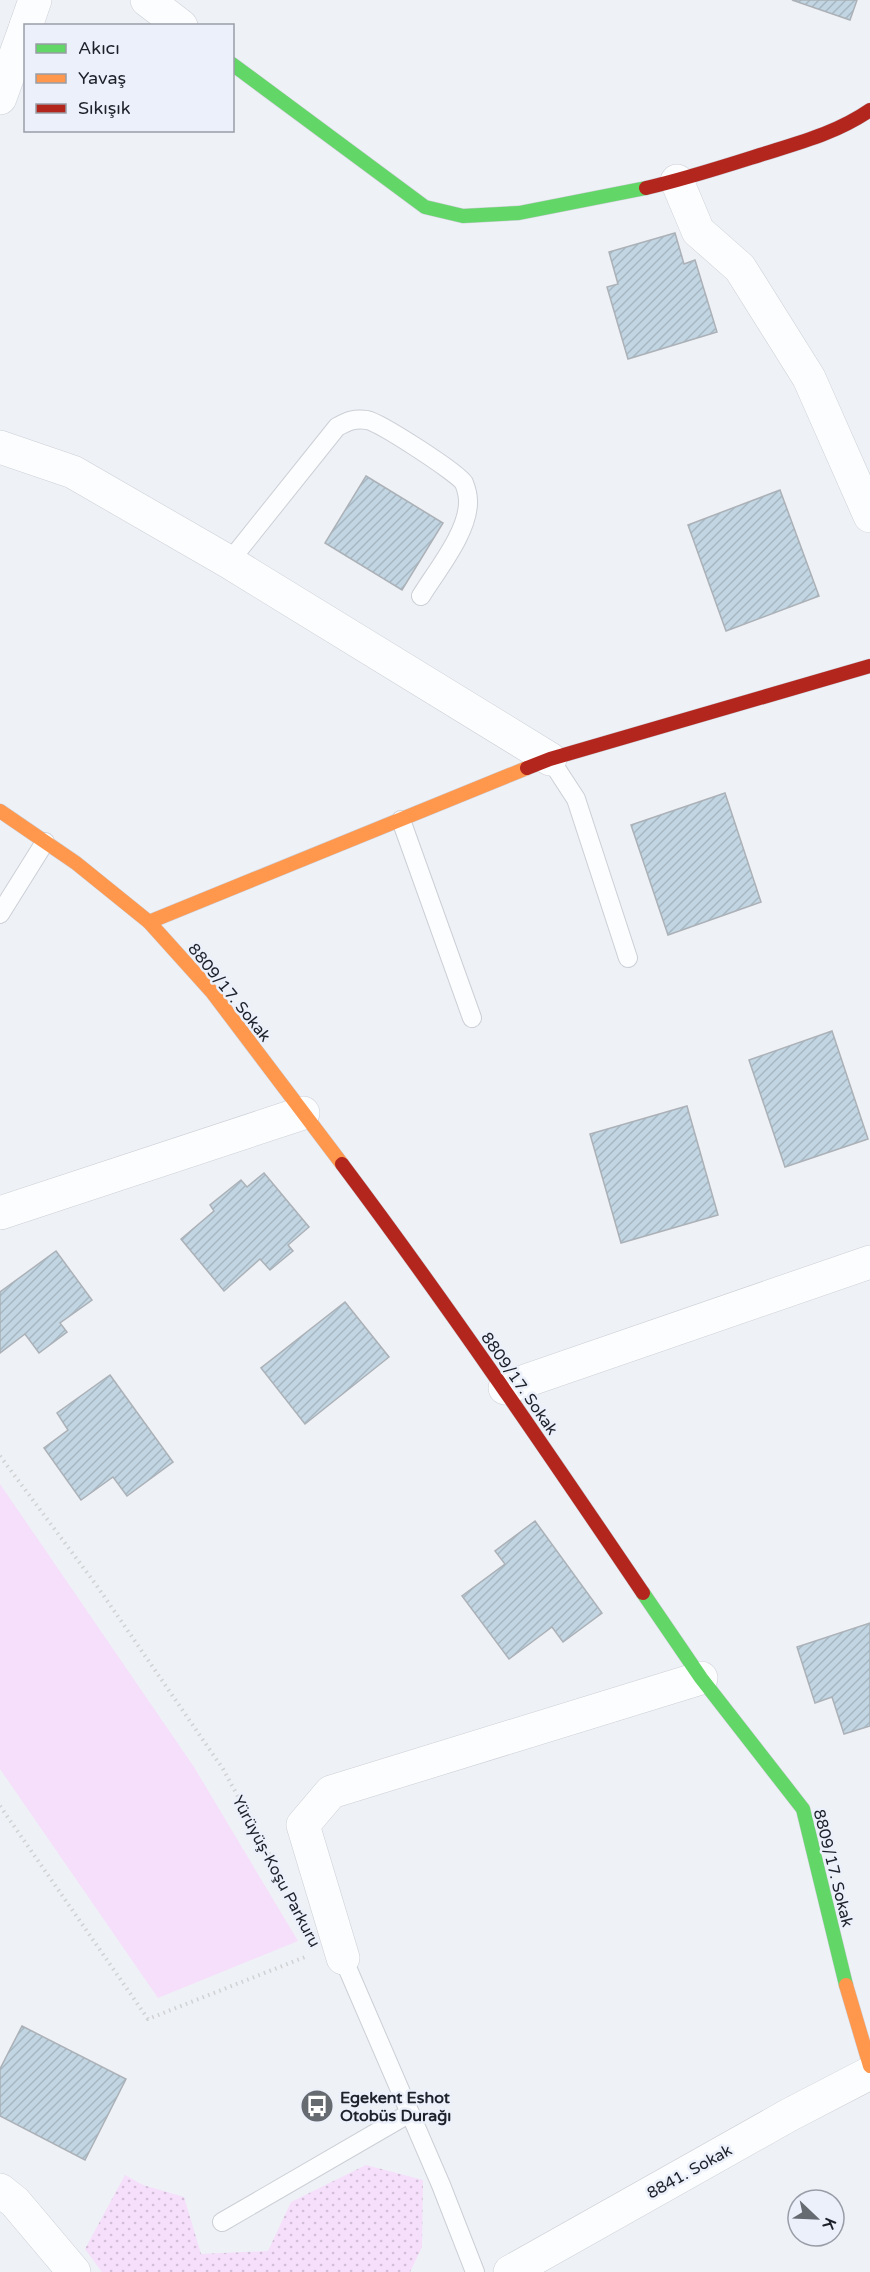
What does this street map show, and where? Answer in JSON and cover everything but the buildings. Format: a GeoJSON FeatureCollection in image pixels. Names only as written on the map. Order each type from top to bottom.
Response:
{"type":"FeatureCollection","features":[{"type":"Feature","properties":{"kind":"street"},"geometry":{"type":"LineString","coordinates":[[27,24],[35,0]]}},
{"type":"Feature","properties":{"kind":"street"},"geometry":{"type":"LineString","coordinates":[[147,0],[178,24]]}},
{"type":"Feature","properties":{"kind":"street"},"geometry":{"type":"LineString","coordinates":[[0,98],[24,32]]}},
{"type":"Feature","properties":{"kind":"street"},"geometry":{"type":"LineString","coordinates":[[234,65],[425,207],[463,216],[519,213],[677,181],[826,134],[870,110]]}},
{"type":"Feature","properties":{"kind":"street"},"geometry":{"type":"LineString","coordinates":[[677,181],[698,231],[740,268],[808,378],[870,516]]}},
{"type":"Feature","properties":{"kind":"street"},"geometry":{"type":"LineString","coordinates":[[0,447],[73,472],[230,562],[550,759]]}},
{"type":"Feature","properties":{"kind":"street"},"geometry":{"type":"LineString","coordinates":[[149,922],[550,759],[870,666]]}},
{"type":"Feature","properties":{"kind":"street","name":"8809/17. Sokak"},"geometry":{"type":"LineString","coordinates":[[0,811],[76,863],[149,922],[212,992],[410,1255],[505,1388],[700,1678],[803,1809],[852,2009],[870,2066]]}},
{"type":"Feature","properties":{"kind":"street"},"geometry":{"type":"LineString","coordinates":[[0,1213],[303,1113]]}},
{"type":"Feature","properties":{"kind":"street"},"geometry":{"type":"LineString","coordinates":[[505,1388],[870,1262]]}},
{"type":"Feature","properties":{"kind":"street"},"geometry":{"type":"LineString","coordinates":[[344,1958],[303,1825],[331,1792],[700,1678]]}},
{"type":"Feature","properties":{"kind":"street","name":"8841. Sokak"},"geometry":{"type":"LineString","coordinates":[[510,2272],[789,2115],[870,2073]]}},
{"type":"Feature","properties":{"kind":"street"},"geometry":{"type":"LineString","coordinates":[[0,2190],[15,2202],[74,2272]]}},
{"type":"Feature","properties":{"kind":"lane"},"geometry":{"type":"LineString","coordinates":[[230,562],[337,427],[352,419],[369,420],[397,434],[463,482],[468,500],[467,516],[461,531],[421,596]]}},
{"type":"Feature","properties":{"kind":"lane"},"geometry":{"type":"LineString","coordinates":[[550,759],[576,799],[628,958]]}},
{"type":"Feature","properties":{"kind":"lane"},"geometry":{"type":"LineString","coordinates":[[401,820],[472,1018]]}},
{"type":"Feature","properties":{"kind":"lane"},"geometry":{"type":"LineString","coordinates":[[0,914],[45,842]]}},
{"type":"Feature","properties":{"kind":"lane"},"geometry":{"type":"LineString","coordinates":[[344,1958],[475,2272]]}},
{"type":"Feature","properties":{"kind":"lane"},"geometry":{"type":"LineString","coordinates":[[852,2009],[870,2000]]}},
{"type":"Feature","properties":{"kind":"lane"},"geometry":{"type":"LineString","coordinates":[[222,2222],[410,2113]]}},
{"type":"Feature","properties":{"kind":"path","name":"Yürüyüş-Koşu Parkuru"},"geometry":{"type":"LineString","coordinates":[[0,1456],[97,1586],[223,1769],[283,1880]]}},
{"type":"Feature","properties":{"kind":"path","name":"Yürüyüş-Koşu Parkuru"},"geometry":{"type":"LineString","coordinates":[[0,1806],[148,2019],[311,1955]]}},
{"type":"Feature","properties":{"kind":"shaded area"},"geometry":{"type":"Polygon","coordinates":[[[0,1484],[194,1767],[298,1941],[158,1998],[0,1769],[0,1484]]]}},
{"type":"Feature","properties":{"kind":"shaded area"},"geometry":{"type":"Polygon","coordinates":[[[366,2165],[423,2180],[422,2247],[410,2272],[102,2272],[85,2249],[125,2175],[143,2185],[184,2197],[201,2254],[268,2251],[291,2202],[366,2165]]]}},
{"type":"Feature","properties":{"kind":"traffic: fast"},"geometry":{"type":"LineString","coordinates":[[234,65],[425,207],[463,216],[519,213],[646,188]]}},
{"type":"Feature","properties":{"kind":"traffic: fast"},"geometry":{"type":"LineString","coordinates":[[643,1593],[701,1678],[803,1809],[846,1985]]}},
{"type":"Feature","properties":{"kind":"traffic: slow"},"geometry":{"type":"LineString","coordinates":[[149,922],[527,768]]}},
{"type":"Feature","properties":{"kind":"traffic: slow"},"geometry":{"type":"LineString","coordinates":[[0,811],[76,863],[149,922],[212,992],[342,1164]]}},
{"type":"Feature","properties":{"kind":"traffic: slow"},"geometry":{"type":"LineString","coordinates":[[846,1985],[870,2066]]}},
{"type":"Feature","properties":{"kind":"traffic: jam"},"geometry":{"type":"LineString","coordinates":[[646,188],[803,142],[844,125],[870,110]]}},
{"type":"Feature","properties":{"kind":"traffic: jam"},"geometry":{"type":"LineString","coordinates":[[527,768],[550,759],[870,666]]}},
{"type":"Feature","properties":{"kind":"traffic: jam"},"geometry":{"type":"LineString","coordinates":[[342,1164],[458,1323],[643,1593]]}},
{"type":"Feature","properties":{"kind":"place","name":"Egekent Eshot Otobüs Durağı"},"geometry":{"type":"Point","coordinates":[317,2106]}}]}
